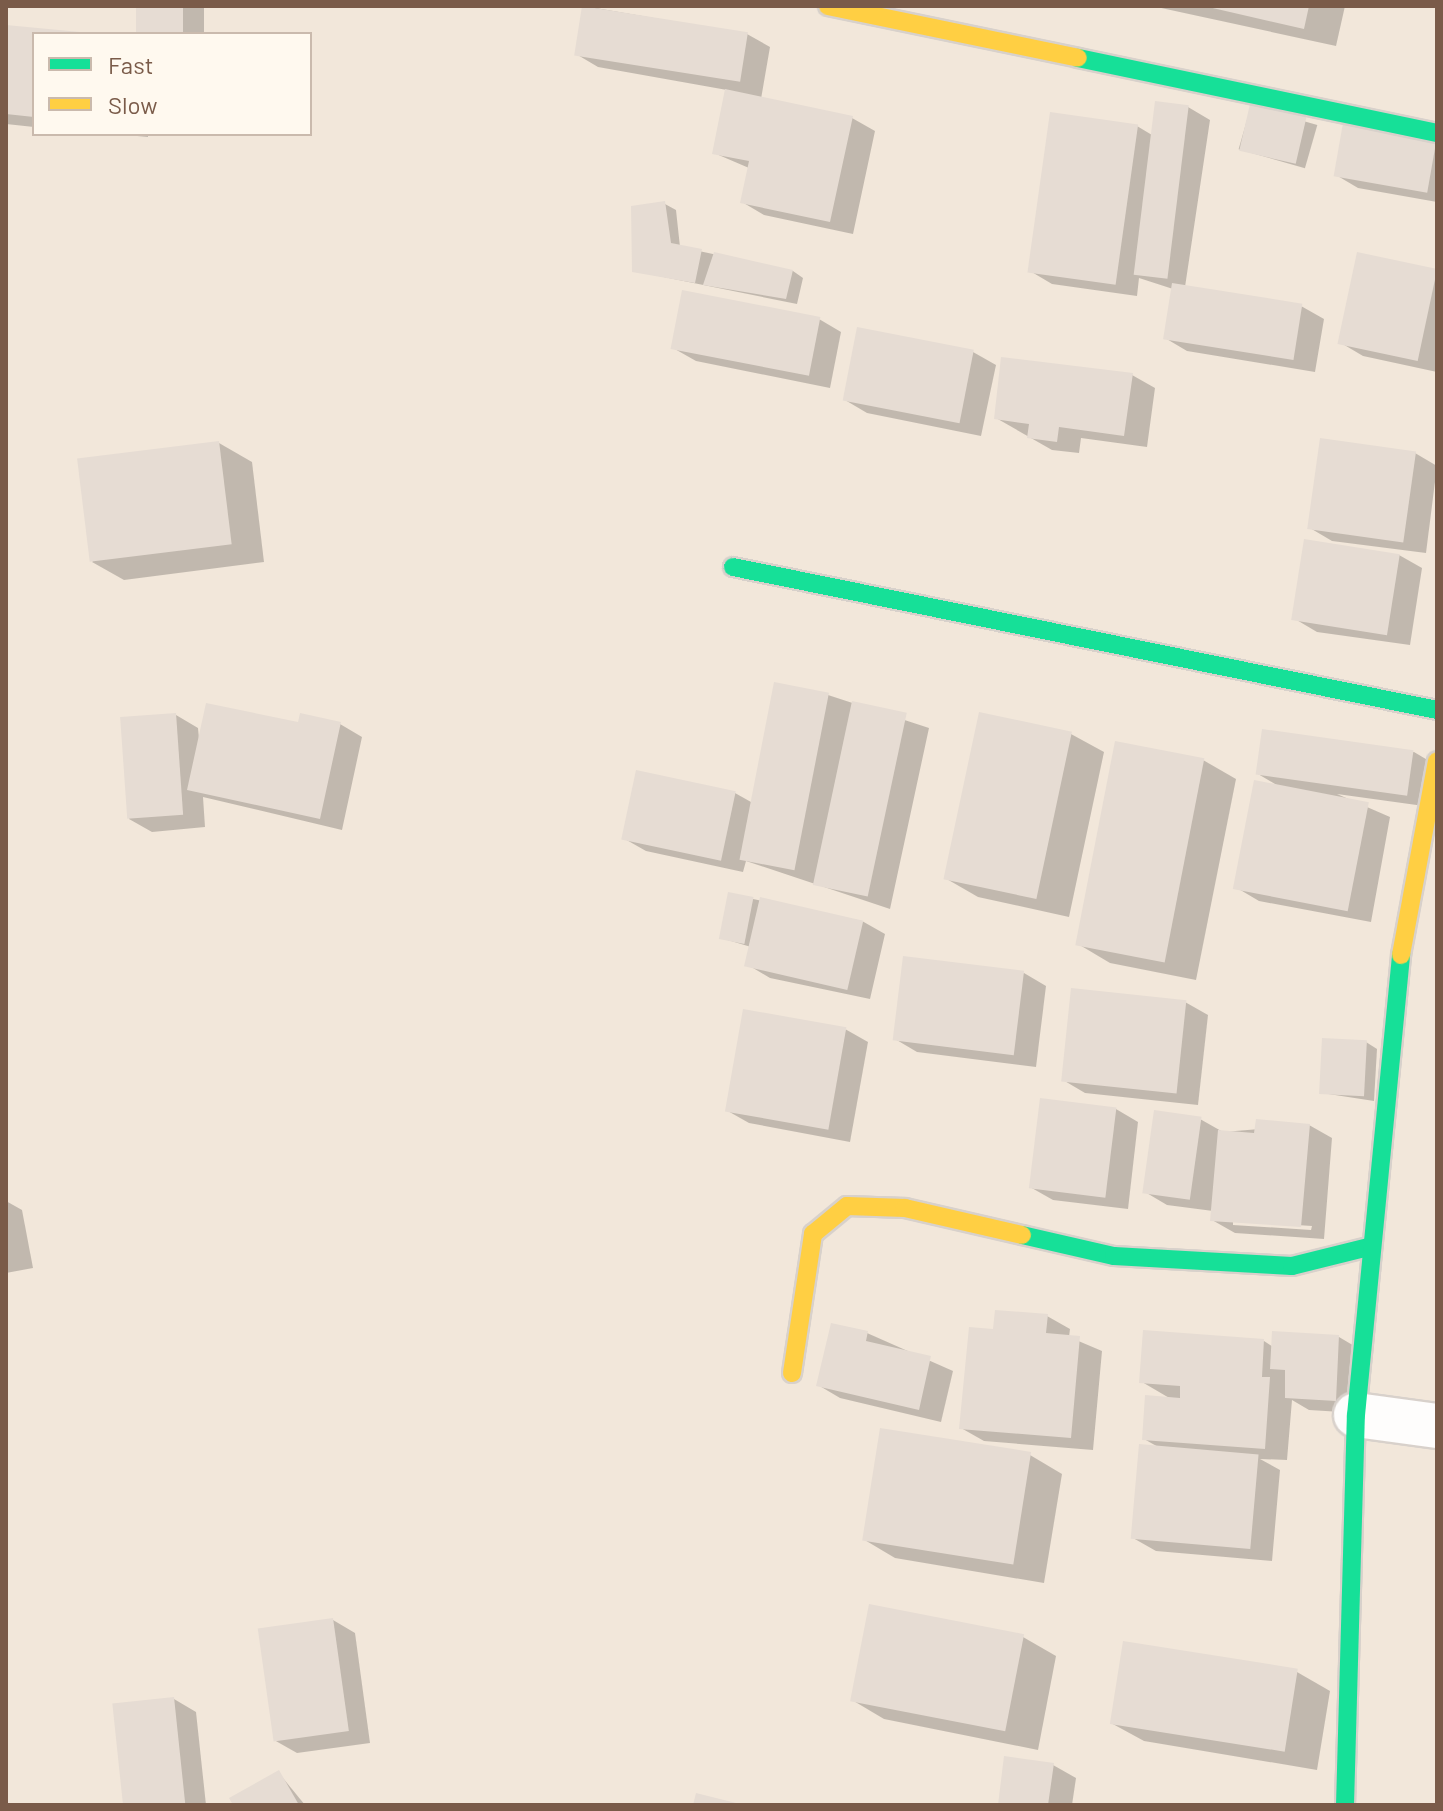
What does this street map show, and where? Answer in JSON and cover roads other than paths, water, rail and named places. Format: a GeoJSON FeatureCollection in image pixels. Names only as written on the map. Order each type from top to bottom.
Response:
{"type":"FeatureCollection","features":[{"type":"Feature","properties":{"kind":"street"},"geometry":{"type":"LineString","coordinates":[[828,6],[1437,133]]}},
{"type":"Feature","properties":{"kind":"street"},"geometry":{"type":"LineString","coordinates":[[733,567],[1437,710]]}},
{"type":"Feature","properties":{"kind":"street"},"geometry":{"type":"LineString","coordinates":[[1345,1805],[1356,1415],[1401,956],[1437,761]]}},
{"type":"Feature","properties":{"kind":"street"},"geometry":{"type":"LineString","coordinates":[[792,1373],[813,1234],[847,1206],[905,1208],[1114,1256],[1292,1266],[1372,1246]]}},
{"type":"Feature","properties":{"kind":"street"},"geometry":{"type":"LineString","coordinates":[[1356,1415],[1437,1426]]}}]}
